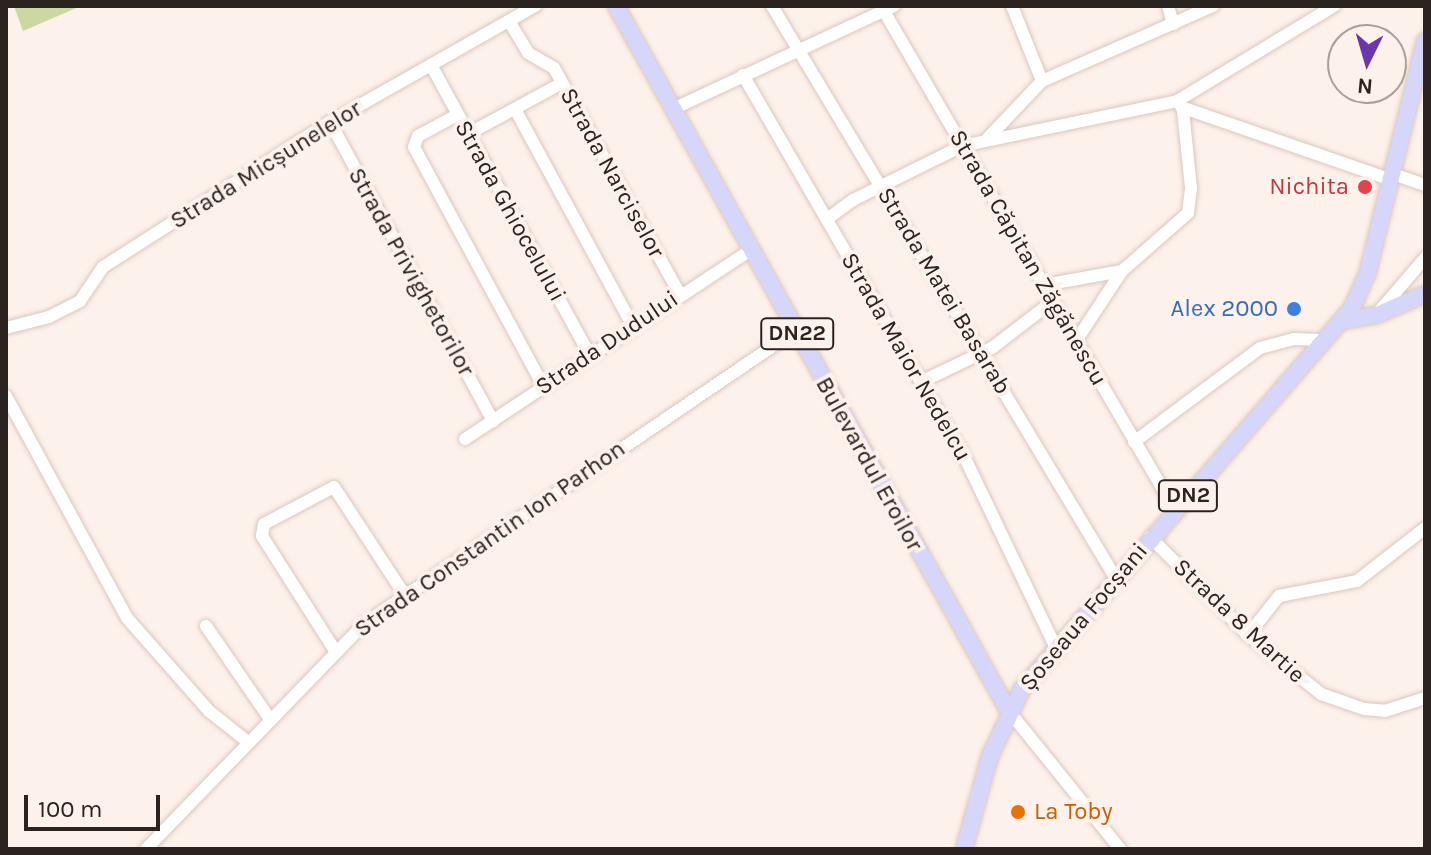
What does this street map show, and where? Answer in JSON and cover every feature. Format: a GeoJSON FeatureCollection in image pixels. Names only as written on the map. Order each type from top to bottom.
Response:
{"type":"FeatureCollection","features":[{"type":"Feature","properties":{"kind":"main road","name":"Bulevardul Eroilor"},"geometry":{"type":"LineString","coordinates":[[616,6],[1008,710]]}},
{"type":"Feature","properties":{"kind":"main road","name":"DN2"},"geometry":{"type":"LineString","coordinates":[[1347,314],[1367,275],[1422,66],[1425,41]]}},
{"type":"Feature","properties":{"kind":"main road"},"geometry":{"type":"LineString","coordinates":[[1347,314],[1377,315],[1425,294]]}},
{"type":"Feature","properties":{"kind":"main road","name":"Șoseaua Focșani"},"geometry":{"type":"LineString","coordinates":[[964,849],[1008,710],[1055,646],[1347,314]]}},
{"type":"Feature","properties":{"kind":"street","name":"Strada Micșunelelor"},"geometry":{"type":"LineString","coordinates":[[6,328],[49,317],[80,301],[103,267],[330,122],[535,6]]}},
{"type":"Feature","properties":{"kind":"street","name":"Strada Matei Basarab"},"geometry":{"type":"LineString","coordinates":[[772,6],[1115,577]]}},
{"type":"Feature","properties":{"kind":"street"},"geometry":{"type":"LineString","coordinates":[[1012,6],[1042,81]]}},
{"type":"Feature","properties":{"kind":"street"},"geometry":{"type":"LineString","coordinates":[[1168,6],[1173,24]]}},
{"type":"Feature","properties":{"kind":"street"},"geometry":{"type":"LineString","coordinates":[[987,139],[1042,81],[1213,6]]}},
{"type":"Feature","properties":{"kind":"street"},"geometry":{"type":"LineString","coordinates":[[827,219],[880,186],[962,146],[1180,106],[1334,6]]}},
{"type":"Feature","properties":{"kind":"street"},"geometry":{"type":"LineString","coordinates":[[673,109],[887,8]]}},
{"type":"Feature","properties":{"kind":"street","name":"Strada Căpitan Zăgănescu"},"geometry":{"type":"LineString","coordinates":[[887,8],[962,146],[1175,510]]}},
{"type":"Feature","properties":{"kind":"street","name":"Strada Narciselor"},"geometry":{"type":"LineString","coordinates":[[509,21],[528,53],[554,68],[680,294]]}},
{"type":"Feature","properties":{"kind":"street","name":"Strada Ghiocelului"},"geometry":{"type":"LineString","coordinates":[[431,65],[590,355]]}},
{"type":"Feature","properties":{"kind":"street","name":"Strada Maior Nedelcu"},"geometry":{"type":"LineString","coordinates":[[743,75],[923,381],[1055,646]]}},
{"type":"Feature","properties":{"kind":"street"},"geometry":{"type":"LineString","coordinates":[[468,134],[562,83]]}},
{"type":"Feature","properties":{"kind":"street"},"geometry":{"type":"LineString","coordinates":[[1180,106],[1425,185]]}},
{"type":"Feature","properties":{"kind":"street"},"geometry":{"type":"LineString","coordinates":[[1076,341],[1122,271],[1188,213],[1191,188],[1180,106]]}},
{"type":"Feature","properties":{"kind":"street"},"geometry":{"type":"LineString","coordinates":[[515,109],[633,326]]}},
{"type":"Feature","properties":{"kind":"street"},"geometry":{"type":"LineString","coordinates":[[457,115],[418,136],[414,147],[544,387]]}},
{"type":"Feature","properties":{"kind":"street","name":"Strada Privighetorilor"},"geometry":{"type":"LineString","coordinates":[[330,122],[493,421]]}},
{"type":"Feature","properties":{"kind":"street","name":"Strada Dudului"},"geometry":{"type":"LineString","coordinates":[[465,439],[680,294],[751,250]]}},
{"type":"Feature","properties":{"kind":"street"},"geometry":{"type":"LineString","coordinates":[[1377,315],[1425,258]]}},
{"type":"Feature","properties":{"kind":"street"},"geometry":{"type":"LineString","coordinates":[[1044,285],[1122,271]]}},
{"type":"Feature","properties":{"kind":"street"},"geometry":{"type":"LineString","coordinates":[[923,381],[983,353],[1053,301]]}},
{"type":"Feature","properties":{"kind":"street","name":"Strada Constantin Ion Parhon"},"geometry":{"type":"LineString","coordinates":[[146,849],[334,649],[404,594],[795,331]]}},
{"type":"Feature","properties":{"kind":"street"},"geometry":{"type":"LineString","coordinates":[[1134,442],[1260,348],[1293,339],[1327,340]]}},
{"type":"Feature","properties":{"kind":"street"},"geometry":{"type":"LineString","coordinates":[[6,396],[127,618],[209,711],[248,742]]}},
{"type":"Feature","properties":{"kind":"street"},"geometry":{"type":"LineString","coordinates":[[334,649],[262,536],[264,524],[334,487],[404,594]]}},
{"type":"Feature","properties":{"kind":"street"},"geometry":{"type":"LineString","coordinates":[[1248,635],[1279,596],[1357,581],[1425,528]]}},
{"type":"Feature","properties":{"kind":"street","name":"Strada 8 Martie"},"geometry":{"type":"LineString","coordinates":[[1150,537],[1248,635],[1300,680],[1342,703],[1385,711],[1425,698]]}},
{"type":"Feature","properties":{"kind":"street"},"geometry":{"type":"LineString","coordinates":[[206,626],[270,719]]}},
{"type":"Feature","properties":{"kind":"street"},"geometry":{"type":"LineString","coordinates":[[1008,710],[1120,849]]}},
{"type":"Feature","properties":{"kind":"green space"},"geometry":{"type":"Polygon","coordinates":[[[14,6],[81,6],[23,31],[14,6]]]}},
{"type":"Feature","properties":{"kind":"place","name":"Nichita"},"geometry":{"type":"Point","coordinates":[1365,187]}},
{"type":"Feature","properties":{"kind":"place","name":"Alex 2000"},"geometry":{"type":"Point","coordinates":[1294,309]}},
{"type":"Feature","properties":{"kind":"place","name":"La Toby"},"geometry":{"type":"Point","coordinates":[1018,812]}}]}
